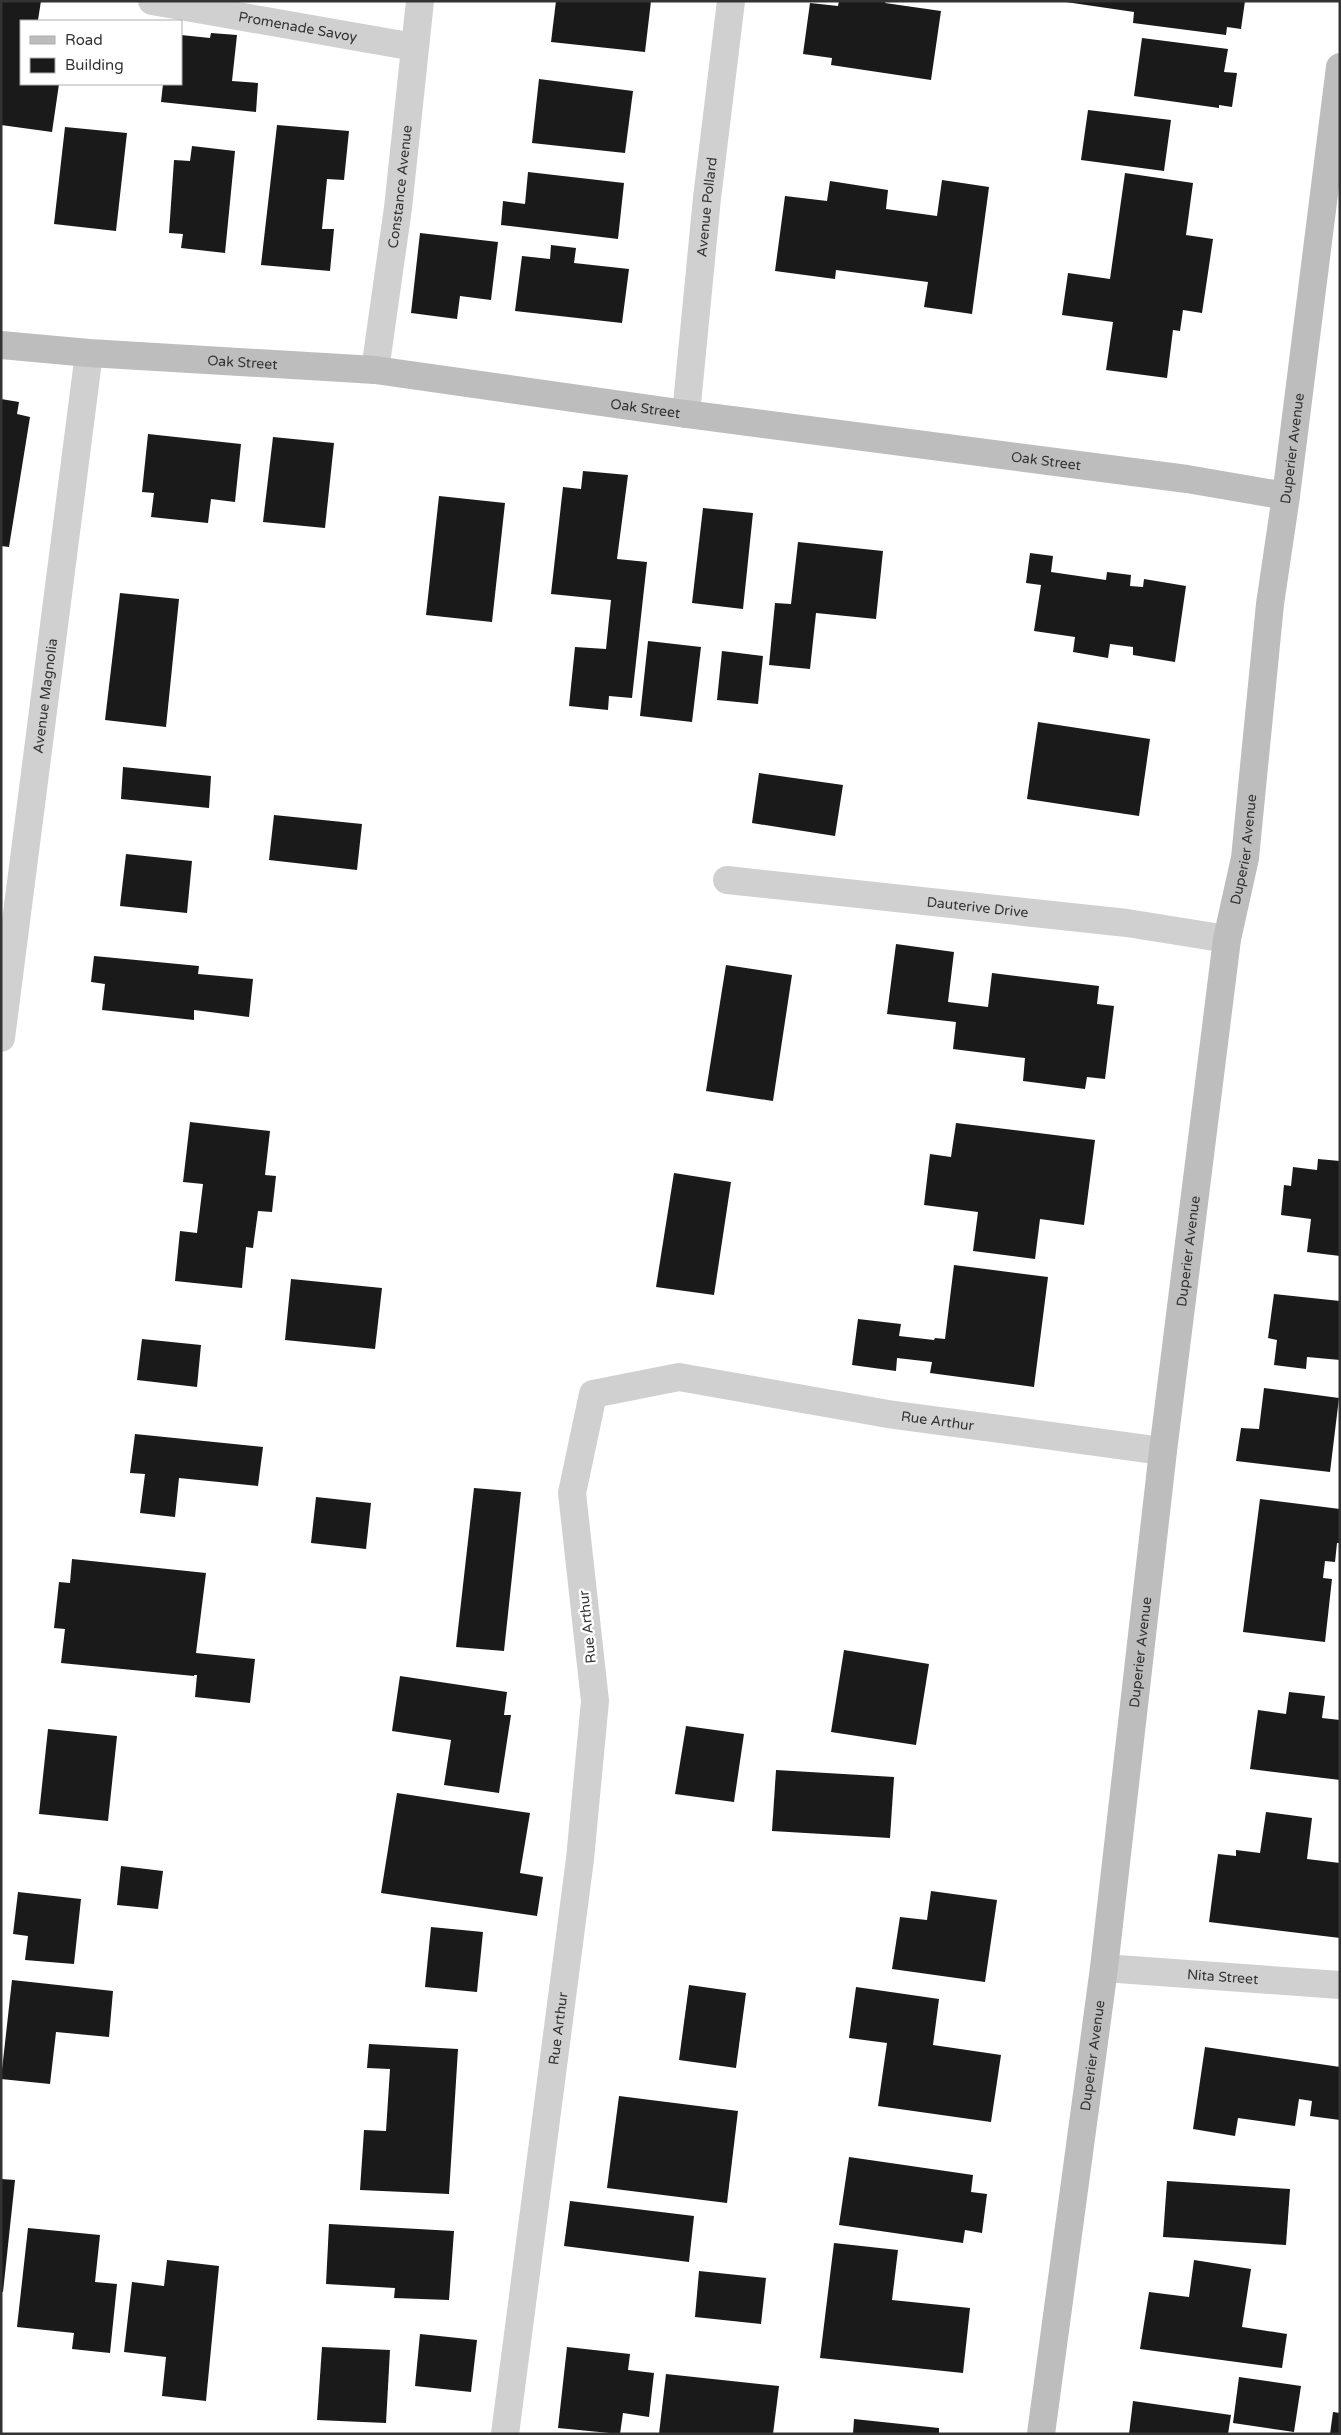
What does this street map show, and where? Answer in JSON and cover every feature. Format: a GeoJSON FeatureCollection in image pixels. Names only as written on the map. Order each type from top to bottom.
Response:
{"type":"FeatureCollection","features":[{"type":"Feature","properties":{"kind":"main road","name":"Duperier Avenue"},"geometry":{"type":"LineString","coordinates":[[1041,2434],[1104,1968],[1163,1451],[1228,939],[1245,858],[1270,604],[1286,496],[1340,68]]}},
{"type":"Feature","properties":{"kind":"main road","name":"Oak Street"},"geometry":{"type":"LineString","coordinates":[[1,345],[89,353],[375,370],[686,414],[1187,479],[1286,496]]}},
{"type":"Feature","properties":{"kind":"street","name":"Promenade Savoy"},"geometry":{"type":"LineString","coordinates":[[152,1],[414,47]]}},
{"type":"Feature","properties":{"kind":"street","name":"Constance Avenue"},"geometry":{"type":"LineString","coordinates":[[375,370],[398,208],[420,1]]}},
{"type":"Feature","properties":{"kind":"street","name":"Avenue Pollard"},"geometry":{"type":"LineString","coordinates":[[686,414],[707,198],[730,1]]}},
{"type":"Feature","properties":{"kind":"street","name":"Avenue Magnolia"},"geometry":{"type":"LineString","coordinates":[[1,1038],[89,353]]}},
{"type":"Feature","properties":{"kind":"street","name":"Dauterive Drive"},"geometry":{"type":"LineString","coordinates":[[727,880],[1127,923],[1228,939]]}},
{"type":"Feature","properties":{"kind":"street","name":"Rue Arthur"},"geometry":{"type":"LineString","coordinates":[[505,2434],[580,1859],[595,1702],[572,1493],[593,1394],[679,1377],[888,1414],[1163,1451]]}},
{"type":"Feature","properties":{"kind":"street","name":"Nita Street"},"geometry":{"type":"LineString","coordinates":[[1104,1968],[1340,1985]]}},
{"type":"Feature","properties":{"kind":"building"},"geometry":{"type":"Polygon","coordinates":[[[1,1],[41,1],[38,20],[20,20],[20,85],[59,85],[52,132],[1,125],[1,1]]]}},
{"type":"Feature","properties":{"kind":"building"},"geometry":{"type":"Polygon","coordinates":[[[556,1],[651,1],[645,52],[551,42],[556,1]]]}},
{"type":"Feature","properties":{"kind":"building"},"geometry":{"type":"Polygon","coordinates":[[[839,1],[886,1],[885,3],[941,11],[931,80],[831,65],[832,58],[803,54],[810,3],[838,6],[839,1]]]}},
{"type":"Feature","properties":{"kind":"building"},"geometry":{"type":"Polygon","coordinates":[[[1059,1],[1245,1],[1241,29],[1227,27],[1226,35],[1133,23],[1134,12],[1059,1]]]}},
{"type":"Feature","properties":{"kind":"building"},"geometry":{"type":"Polygon","coordinates":[[[211,33],[237,35],[232,81],[258,83],[256,112],[161,102],[163,85],[182,85],[182,35],[210,38],[211,33]]]}},
{"type":"Feature","properties":{"kind":"building"},"geometry":{"type":"Polygon","coordinates":[[[1142,38],[1228,49],[1224,72],[1237,73],[1232,107],[1219,105],[1219,108],[1134,96],[1142,38]]]}},
{"type":"Feature","properties":{"kind":"building"},"geometry":{"type":"Polygon","coordinates":[[[539,79],[633,91],[625,153],[532,143],[539,79]]]}},
{"type":"Feature","properties":{"kind":"building"},"geometry":{"type":"Polygon","coordinates":[[[1088,110],[1171,120],[1164,171],[1081,160],[1088,110]]]}},
{"type":"Feature","properties":{"kind":"building"},"geometry":{"type":"Polygon","coordinates":[[[277,125],[349,131],[344,180],[327,179],[322,229],[334,229],[330,271],[261,265],[277,125]]]}},
{"type":"Feature","properties":{"kind":"building"},"geometry":{"type":"Polygon","coordinates":[[[65,127],[127,133],[116,231],[54,224],[65,127]]]}},
{"type":"Feature","properties":{"kind":"building"},"geometry":{"type":"Polygon","coordinates":[[[192,146],[235,151],[225,253],[181,248],[183,234],[169,233],[174,160],[190,161],[192,146]]]}},
{"type":"Feature","properties":{"kind":"building"},"geometry":{"type":"Polygon","coordinates":[[[528,172],[624,183],[618,239],[501,225],[503,201],[525,204],[528,172]]]}},
{"type":"Feature","properties":{"kind":"building"},"geometry":{"type":"Polygon","coordinates":[[[1125,173],[1193,183],[1186,235],[1213,239],[1202,313],[1183,310],[1180,331],[1173,330],[1167,378],[1106,370],[1113,322],[1062,315],[1068,273],[1110,279],[1125,173]]]}},
{"type":"Feature","properties":{"kind":"building"},"geometry":{"type":"Polygon","coordinates":[[[942,180],[989,187],[972,314],[924,307],[928,282],[836,270],[835,279],[775,271],[785,196],[827,201],[830,181],[888,190],[886,209],[937,216],[942,180]]]}},
{"type":"Feature","properties":{"kind":"building"},"geometry":{"type":"Polygon","coordinates":[[[420,233],[498,242],[491,300],[460,296],[457,319],[411,313],[420,233]]]}},
{"type":"Feature","properties":{"kind":"building"},"geometry":{"type":"Polygon","coordinates":[[[551,245],[576,248],[574,263],[629,269],[622,323],[515,311],[522,256],[550,259],[551,245]]]}},
{"type":"Feature","properties":{"kind":"building"},"geometry":{"type":"Polygon","coordinates":[[[1,399],[19,402],[17,414],[30,417],[9,547],[1,546],[1,399]]]}},
{"type":"Feature","properties":{"kind":"building"},"geometry":{"type":"Polygon","coordinates":[[[148,434],[241,444],[235,502],[211,499],[208,523],[151,517],[154,493],[142,492],[148,434]]]}},
{"type":"Feature","properties":{"kind":"building"},"geometry":{"type":"Polygon","coordinates":[[[273,437],[334,443],[325,528],[263,522],[273,437]]]}},
{"type":"Feature","properties":{"kind":"building"},"geometry":{"type":"Polygon","coordinates":[[[583,471],[628,475],[617,559],[647,562],[632,698],[609,696],[608,710],[569,706],[575,647],[606,649],[611,600],[551,594],[563,487],[581,489],[583,471]]]}},
{"type":"Feature","properties":{"kind":"building"},"geometry":{"type":"Polygon","coordinates":[[[439,496],[505,503],[492,622],[426,615],[439,496]]]}},
{"type":"Feature","properties":{"kind":"building"},"geometry":{"type":"Polygon","coordinates":[[[703,508],[753,513],[743,609],[692,603],[703,508]]]}},
{"type":"Feature","properties":{"kind":"building"},"geometry":{"type":"Polygon","coordinates":[[[798,542],[883,551],[876,619],[816,613],[810,669],[769,665],[775,603],[791,604],[798,542]]]}},
{"type":"Feature","properties":{"kind":"building"},"geometry":{"type":"Polygon","coordinates":[[[1030,553],[1053,556],[1051,572],[1106,580],[1107,572],[1131,575],[1130,586],[1143,587],[1144,579],[1186,586],[1175,662],[1133,655],[1133,647],[1110,644],[1108,658],[1073,652],[1075,637],[1034,631],[1041,585],[1026,583],[1030,553]]]}},
{"type":"Feature","properties":{"kind":"building"},"geometry":{"type":"Polygon","coordinates":[[[120,593],[179,599],[166,727],[105,720],[120,593]]]}},
{"type":"Feature","properties":{"kind":"building"},"geometry":{"type":"Polygon","coordinates":[[[648,641],[701,647],[692,722],[640,716],[648,641]]]}},
{"type":"Feature","properties":{"kind":"building"},"geometry":{"type":"Polygon","coordinates":[[[722,651],[763,656],[758,704],[717,700],[722,651]]]}},
{"type":"Feature","properties":{"kind":"building"},"geometry":{"type":"Polygon","coordinates":[[[1038,722],[1150,739],[1139,816],[1027,799],[1038,722]]]}},
{"type":"Feature","properties":{"kind":"building"},"geometry":{"type":"Polygon","coordinates":[[[123,767],[211,776],[209,808],[121,799],[123,767]]]}},
{"type":"Feature","properties":{"kind":"building"},"geometry":{"type":"Polygon","coordinates":[[[759,773],[843,785],[835,836],[752,823],[759,773]]]}},
{"type":"Feature","properties":{"kind":"building"},"geometry":{"type":"Polygon","coordinates":[[[274,815],[362,824],[357,870],[269,860],[274,815]]]}},
{"type":"Feature","properties":{"kind":"building"},"geometry":{"type":"Polygon","coordinates":[[[126,854],[192,861],[187,913],[120,906],[126,854]]]}},
{"type":"Feature","properties":{"kind":"building"},"geometry":{"type":"Polygon","coordinates":[[[896,944],[954,952],[948,1002],[988,1007],[992,973],[1099,986],[1097,1004],[1114,1006],[1105,1079],[1087,1077],[1085,1089],[1023,1081],[1025,1058],[953,1049],[956,1022],[887,1014],[896,944]]]}},
{"type":"Feature","properties":{"kind":"building"},"geometry":{"type":"Polygon","coordinates":[[[94,956],[199,966],[198,974],[253,979],[249,1017],[194,1010],[194,1020],[102,1010],[105,984],[91,982],[94,956]]]}},
{"type":"Feature","properties":{"kind":"building"},"geometry":{"type":"Polygon","coordinates":[[[726,965],[792,975],[773,1101],[706,1091],[726,965]]]}},
{"type":"Feature","properties":{"kind":"building"},"geometry":{"type":"Polygon","coordinates":[[[190,1122],[270,1131],[265,1175],[276,1176],[272,1212],[258,1211],[253,1248],[246,1247],[242,1288],[175,1281],[180,1231],[197,1233],[203,1184],[183,1182],[190,1122]]]}},
{"type":"Feature","properties":{"kind":"building"},"geometry":{"type":"Polygon","coordinates":[[[956,1123],[1095,1140],[1084,1225],[1040,1219],[1035,1259],[973,1251],[978,1212],[924,1205],[930,1154],[951,1157],[956,1123]]]}},
{"type":"Feature","properties":{"kind":"building"},"geometry":{"type":"Polygon","coordinates":[[[1318,1159],[1340,1161],[1340,1256],[1307,1252],[1311,1219],[1281,1215],[1284,1185],[1291,1186],[1293,1167],[1317,1170],[1318,1159]]]}},
{"type":"Feature","properties":{"kind":"building"},"geometry":{"type":"Polygon","coordinates":[[[674,1173],[731,1182],[714,1295],[656,1287],[674,1173]]]}},
{"type":"Feature","properties":{"kind":"building"},"geometry":{"type":"Polygon","coordinates":[[[954,1265],[1048,1277],[1034,1387],[930,1373],[932,1362],[897,1358],[896,1371],[852,1365],[858,1319],[901,1324],[899,1336],[934,1340],[935,1338],[945,1339],[954,1265]]]}},
{"type":"Feature","properties":{"kind":"building"},"geometry":{"type":"Polygon","coordinates":[[[291,1279],[382,1288],[375,1349],[285,1340],[291,1279]]]}},
{"type":"Feature","properties":{"kind":"building"},"geometry":{"type":"Polygon","coordinates":[[[1274,1294],[1340,1301],[1340,1360],[1307,1357],[1306,1369],[1274,1365],[1277,1340],[1268,1338],[1274,1294]]]}},
{"type":"Feature","properties":{"kind":"building"},"geometry":{"type":"Polygon","coordinates":[[[142,1339],[201,1345],[197,1387],[137,1380],[142,1339]]]}},
{"type":"Feature","properties":{"kind":"building"},"geometry":{"type":"Polygon","coordinates":[[[1264,1388],[1339,1398],[1330,1472],[1236,1461],[1241,1428],[1259,1429],[1264,1388]]]}},
{"type":"Feature","properties":{"kind":"building"},"geometry":{"type":"Polygon","coordinates":[[[135,1434],[263,1447],[258,1486],[179,1478],[175,1517],[140,1513],[145,1474],[130,1473],[135,1434]]]}},
{"type":"Feature","properties":{"kind":"building"},"geometry":{"type":"Polygon","coordinates":[[[474,1488],[521,1492],[504,1651],[456,1647],[474,1488]]]}},
{"type":"Feature","properties":{"kind":"building"},"geometry":{"type":"Polygon","coordinates":[[[316,1497],[371,1503],[366,1549],[311,1543],[316,1497]]]}},
{"type":"Feature","properties":{"kind":"building"},"geometry":{"type":"Polygon","coordinates":[[[1260,1499],[1340,1509],[1340,1543],[1337,1543],[1335,1562],[1325,1561],[1323,1578],[1332,1579],[1325,1642],[1243,1632],[1260,1499]]]}},
{"type":"Feature","properties":{"kind":"building"},"geometry":{"type":"Polygon","coordinates":[[[72,1559],[206,1573],[196,1653],[255,1659],[250,1703],[195,1697],[197,1675],[61,1663],[65,1629],[54,1628],[59,1582],[70,1583],[72,1559]]]}},
{"type":"Feature","properties":{"kind":"building"},"geometry":{"type":"Polygon","coordinates":[[[844,1650],[929,1664],[916,1745],[831,1732],[844,1650]]]}},
{"type":"Feature","properties":{"kind":"building"},"geometry":{"type":"Polygon","coordinates":[[[400,1676],[507,1692],[504,1715],[511,1715],[499,1793],[444,1785],[451,1740],[392,1731],[400,1676]]]}},
{"type":"Feature","properties":{"kind":"building"},"geometry":{"type":"Polygon","coordinates":[[[1289,1692],[1325,1696],[1322,1718],[1340,1720],[1340,1780],[1250,1769],[1258,1710],[1286,1714],[1289,1692]]]}},
{"type":"Feature","properties":{"kind":"building"},"geometry":{"type":"Polygon","coordinates":[[[686,1726],[744,1734],[734,1802],[675,1794],[686,1726]]]}},
{"type":"Feature","properties":{"kind":"building"},"geometry":{"type":"Polygon","coordinates":[[[48,1729],[117,1736],[108,1821],[39,1814],[48,1729]]]}},
{"type":"Feature","properties":{"kind":"building"},"geometry":{"type":"Polygon","coordinates":[[[776,1770],[894,1777],[890,1838],[772,1831],[776,1770]]]}},
{"type":"Feature","properties":{"kind":"building"},"geometry":{"type":"Polygon","coordinates":[[[397,1793],[530,1813],[520,1873],[543,1877],[537,1916],[381,1893],[397,1793]]]}},
{"type":"Feature","properties":{"kind":"building"},"geometry":{"type":"Polygon","coordinates":[[[1266,1812],[1312,1818],[1307,1859],[1340,1863],[1340,1938],[1209,1922],[1218,1854],[1236,1856],[1236,1850],[1260,1853],[1266,1812]]]}},
{"type":"Feature","properties":{"kind":"building"},"geometry":{"type":"Polygon","coordinates":[[[121,1866],[163,1871],[158,1909],[117,1905],[121,1866]]]}},
{"type":"Feature","properties":{"kind":"building"},"geometry":{"type":"Polygon","coordinates":[[[931,1891],[997,1900],[985,1982],[892,1969],[900,1917],[927,1920],[931,1891]]]}},
{"type":"Feature","properties":{"kind":"building"},"geometry":{"type":"Polygon","coordinates":[[[18,1892],[81,1899],[74,1964],[25,1960],[28,1936],[13,1934],[18,1892]]]}},
{"type":"Feature","properties":{"kind":"building"},"geometry":{"type":"Polygon","coordinates":[[[431,1927],[483,1932],[477,1992],[425,1987],[431,1927]]]}},
{"type":"Feature","properties":{"kind":"building"},"geometry":{"type":"Polygon","coordinates":[[[12,1980],[113,1991],[109,2037],[56,2032],[50,2084],[1,2079],[12,1980]]]}},
{"type":"Feature","properties":{"kind":"building"},"geometry":{"type":"Polygon","coordinates":[[[689,1985],[746,1993],[736,2068],[679,2060],[689,1985]]]}},
{"type":"Feature","properties":{"kind":"building"},"geometry":{"type":"Polygon","coordinates":[[[856,1987],[939,1999],[933,2045],[1001,2055],[991,2122],[878,2106],[887,2043],[849,2038],[856,1987]]]}},
{"type":"Feature","properties":{"kind":"building"},"geometry":{"type":"Polygon","coordinates":[[[369,2044],[458,2049],[449,2194],[360,2190],[364,2130],[386,2131],[390,2069],[367,2068],[369,2044]]]}},
{"type":"Feature","properties":{"kind":"building"},"geometry":{"type":"Polygon","coordinates":[[[1205,2047],[1340,2067],[1340,2120],[1310,2116],[1312,2101],[1299,2099],[1295,2126],[1238,2118],[1235,2136],[1193,2129],[1205,2047]]]}},
{"type":"Feature","properties":{"kind":"building"},"geometry":{"type":"Polygon","coordinates":[[[619,2096],[738,2111],[727,2203],[607,2188],[619,2096]]]}},
{"type":"Feature","properties":{"kind":"building"},"geometry":{"type":"Polygon","coordinates":[[[849,2157],[973,2175],[971,2192],[987,2194],[982,2233],[965,2230],[963,2243],[839,2225],[849,2157]]]}},
{"type":"Feature","properties":{"kind":"building"},"geometry":{"type":"Polygon","coordinates":[[[1,2179],[15,2180],[3,2292],[1,2292],[1,2179]]]}},
{"type":"Feature","properties":{"kind":"building"},"geometry":{"type":"Polygon","coordinates":[[[1167,2181],[1290,2189],[1286,2245],[1163,2237],[1167,2181]]]}},
{"type":"Feature","properties":{"kind":"building"},"geometry":{"type":"Polygon","coordinates":[[[570,2201],[694,2216],[689,2262],[564,2246],[570,2201]]]}},
{"type":"Feature","properties":{"kind":"building"},"geometry":{"type":"Polygon","coordinates":[[[329,2224],[454,2231],[449,2300],[394,2298],[395,2288],[326,2284],[329,2224]]]}},
{"type":"Feature","properties":{"kind":"building"},"geometry":{"type":"Polygon","coordinates":[[[28,2228],[100,2235],[95,2282],[117,2284],[110,2353],[72,2349],[74,2333],[17,2327],[28,2228]]]}},
{"type":"Feature","properties":{"kind":"building"},"geometry":{"type":"Polygon","coordinates":[[[834,2243],[898,2250],[892,2300],[970,2308],[963,2373],[820,2358],[834,2243]]]}},
{"type":"Feature","properties":{"kind":"building"},"geometry":{"type":"Polygon","coordinates":[[[167,2260],[219,2266],[206,2401],[162,2396],[166,2357],[124,2352],[132,2282],[164,2286],[167,2260]]]}},
{"type":"Feature","properties":{"kind":"building"},"geometry":{"type":"Polygon","coordinates":[[[1194,2260],[1251,2269],[1242,2327],[1287,2334],[1282,2368],[1140,2349],[1149,2292],[1189,2297],[1194,2260]]]}},
{"type":"Feature","properties":{"kind":"building"},"geometry":{"type":"Polygon","coordinates":[[[699,2271],[766,2278],[761,2324],[695,2317],[699,2271]]]}},
{"type":"Feature","properties":{"kind":"building"},"geometry":{"type":"Polygon","coordinates":[[[420,2334],[477,2340],[471,2392],[415,2386],[420,2334]]]}},
{"type":"Feature","properties":{"kind":"building"},"geometry":{"type":"Polygon","coordinates":[[[322,2347],[390,2350],[386,2423],[317,2420],[322,2347]]]}},
{"type":"Feature","properties":{"kind":"building"},"geometry":{"type":"Polygon","coordinates":[[[567,2347],[630,2354],[628,2370],[654,2373],[649,2417],[623,2413],[620,2434],[558,2428],[567,2347]]]}},
{"type":"Feature","properties":{"kind":"building"},"geometry":{"type":"Polygon","coordinates":[[[666,2374],[779,2386],[773,2434],[659,2434],[666,2374]]]}},
{"type":"Feature","properties":{"kind":"building"},"geometry":{"type":"Polygon","coordinates":[[[1239,2377],[1301,2386],[1294,2432],[1233,2423],[1239,2377]]]}},
{"type":"Feature","properties":{"kind":"building"},"geometry":{"type":"Polygon","coordinates":[[[1133,2401],[1231,2415],[1228,2434],[1129,2434],[1133,2401]]]}},
{"type":"Feature","properties":{"kind":"building"},"geometry":{"type":"Polygon","coordinates":[[[1333,2412],[1340,2413],[1340,2434],[1330,2434],[1333,2412]]]}},
{"type":"Feature","properties":{"kind":"building"},"geometry":{"type":"Polygon","coordinates":[[[854,2419],[939,2428],[939,2434],[853,2434],[854,2419]]]}}]}
